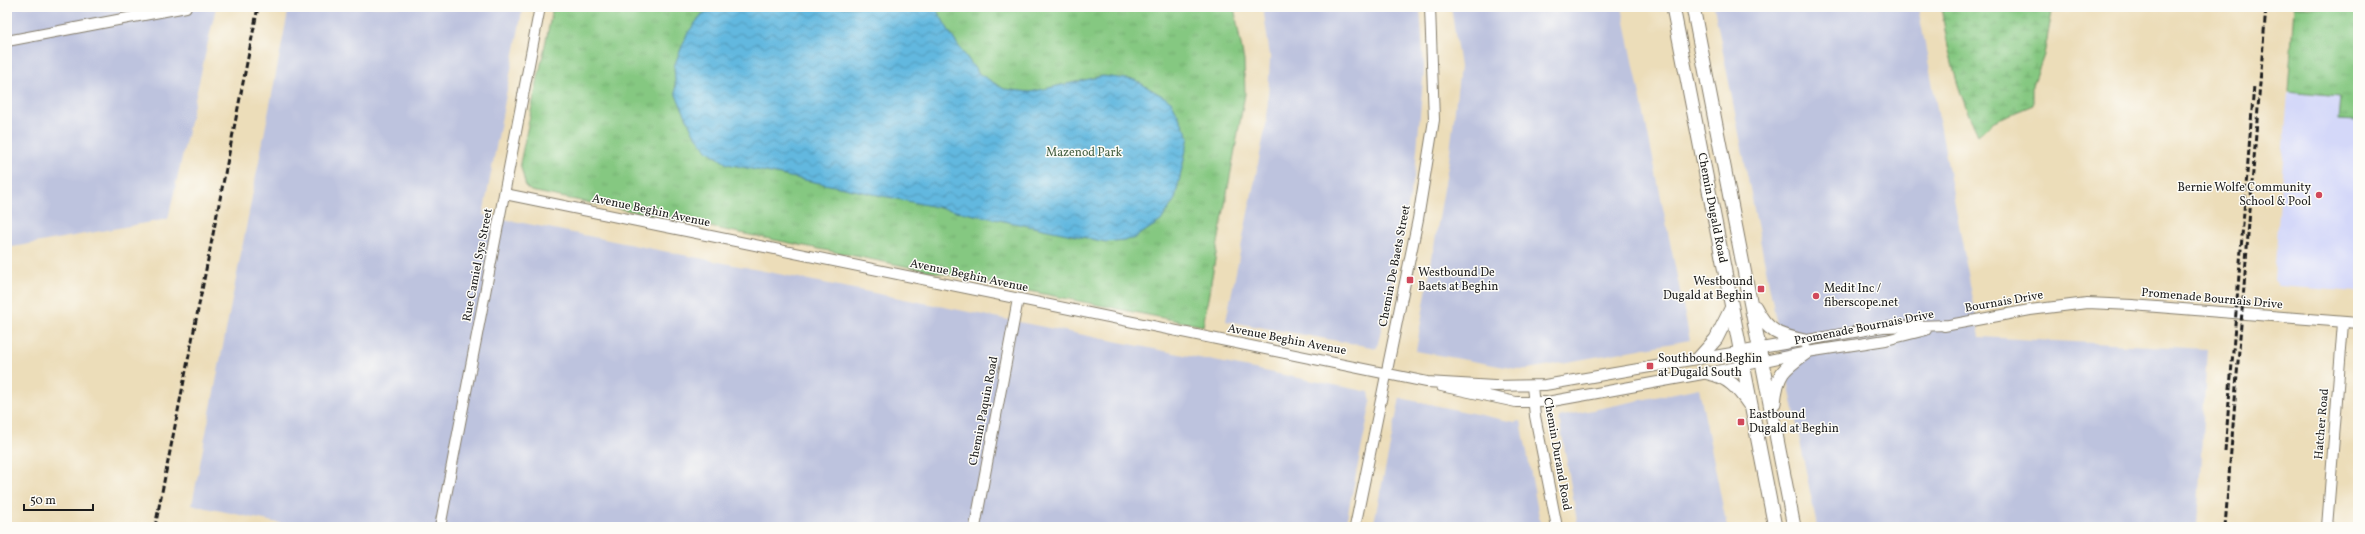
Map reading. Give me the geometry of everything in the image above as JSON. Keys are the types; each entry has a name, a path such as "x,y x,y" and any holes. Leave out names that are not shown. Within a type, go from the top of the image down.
{"main road":[{"name":"Chemin Dugald Road","path":"1673,7 1775,527"},
{"name":"Chemin Dugald Road","path":"1693,7 1751,299 1759,349 1794,527"},
{"path":"1751,299 1761,319 1771,330 1806,346 1780,375 1775,386 1772,415"},
{"path":"1699,358 1716,339 1732,308"},
{"path":"1708,373 1718,375 1735,385 1752,408"}],"street":[{"path":"7,41 186,7"},
{"name":"Rue Camiel Sys Street","path":"440,527 540,7"},
{"name":"Chemin De Baets Street","path":"1355,527 1418,219 1434,120 1430,7"},
{"name":"Avenue Beghin Avenue","path":"505,194 1018,299 1386,372 1459,391 1516,402 1562,400 1762,362"},
{"name":"Chemin Paquin Road","path":"975,527 1018,299"},
{"name":"Promenade Bournais Drive","path":"2063,306 2087,304 2132,305 2358,324"},
{"name":"Bournais Drive","path":"1949,325 2063,306"},
{"name":"Hatcher Road","path":"2327,527 2343,322"},
{"name":"Promenade Bournais Drive","path":"1759,349 1886,340 1949,325"},
{"name":"Promenade Bournais Drive","path":"1762,362 1806,346"},
{"name":"Avenue Beghin Avenue","path":"1427,382 1494,386 1532,386 1585,379 1699,358 1759,349"},
{"name":"Chemin Durand Road","path":"1532,386 1557,527"}],"shaded area":[{"path":"7,7 216,7 168,219 7,248"},
{"path":"289,7 523,7 483,215 1369,392 1371,402 1345,527 298,527 192,505"},
{"path":"1263,7 1420,7 1424,68 1415,173 1377,348 1226,321 1267,120 1270,56"},
{"path":"1451,7 1622,7 1690,340 1522,370 1416,351 1449,160 1460,67"},
{"path":"1714,7 1918,7 1980,337 2207,349 2197,527 1817,527"},
{"name":"Bernie Wolfe Community School & Pool","path":"2288,92 2340,97 2338,119 2358,121 2358,292 2279,286 2274,280"},
{"path":"1699,388 1727,527 1578,527 1559,417"},
{"path":"1400,398 1514,422 1521,421 1541,527 1373,527"}],"green space":[{"name":"Mazenod Park","path":"553,7 1234,7 1244,61 1245,94 1203,326 531,191 526,187 520,163"},
{"path":"1941,7 2053,7 2044,55 2033,85 2033,105 1994,121 1978,135 1970,118 1954,72"},
{"path":"2294,7 2358,7 2358,121 2338,120 2340,97 2288,92"}],"water":[{"path":"716,7 935,7 955,41 978,73 1004,89 1030,92 1103,76 1135,80 1171,101 1189,137 1175,199 1161,221 1133,239 1106,242 727,164 708,151 694,134 676,95 674,66 687,34 702,14"}],"railway":[{"path":"155,527 258,7"},
{"path":"2225,527 2266,7"},
{"path":"2225,452 2254,85"}],"place":[{"name":"Bernie Wolfe Community School & Pool","path":"2319,195"},
{"name":"Westbound De Baets at Beghin","path":"1410,280"},
{"name":"Westbound Dugald at Beghin","path":"1761,289"},
{"name":"Medit Inc / fiberscope.net","path":"1816,296"},
{"name":"Southbound Beghin at Dugald South","path":"1650,366"},
{"name":"Eastbound Dugald at Beghin","path":"1741,422"}]}
